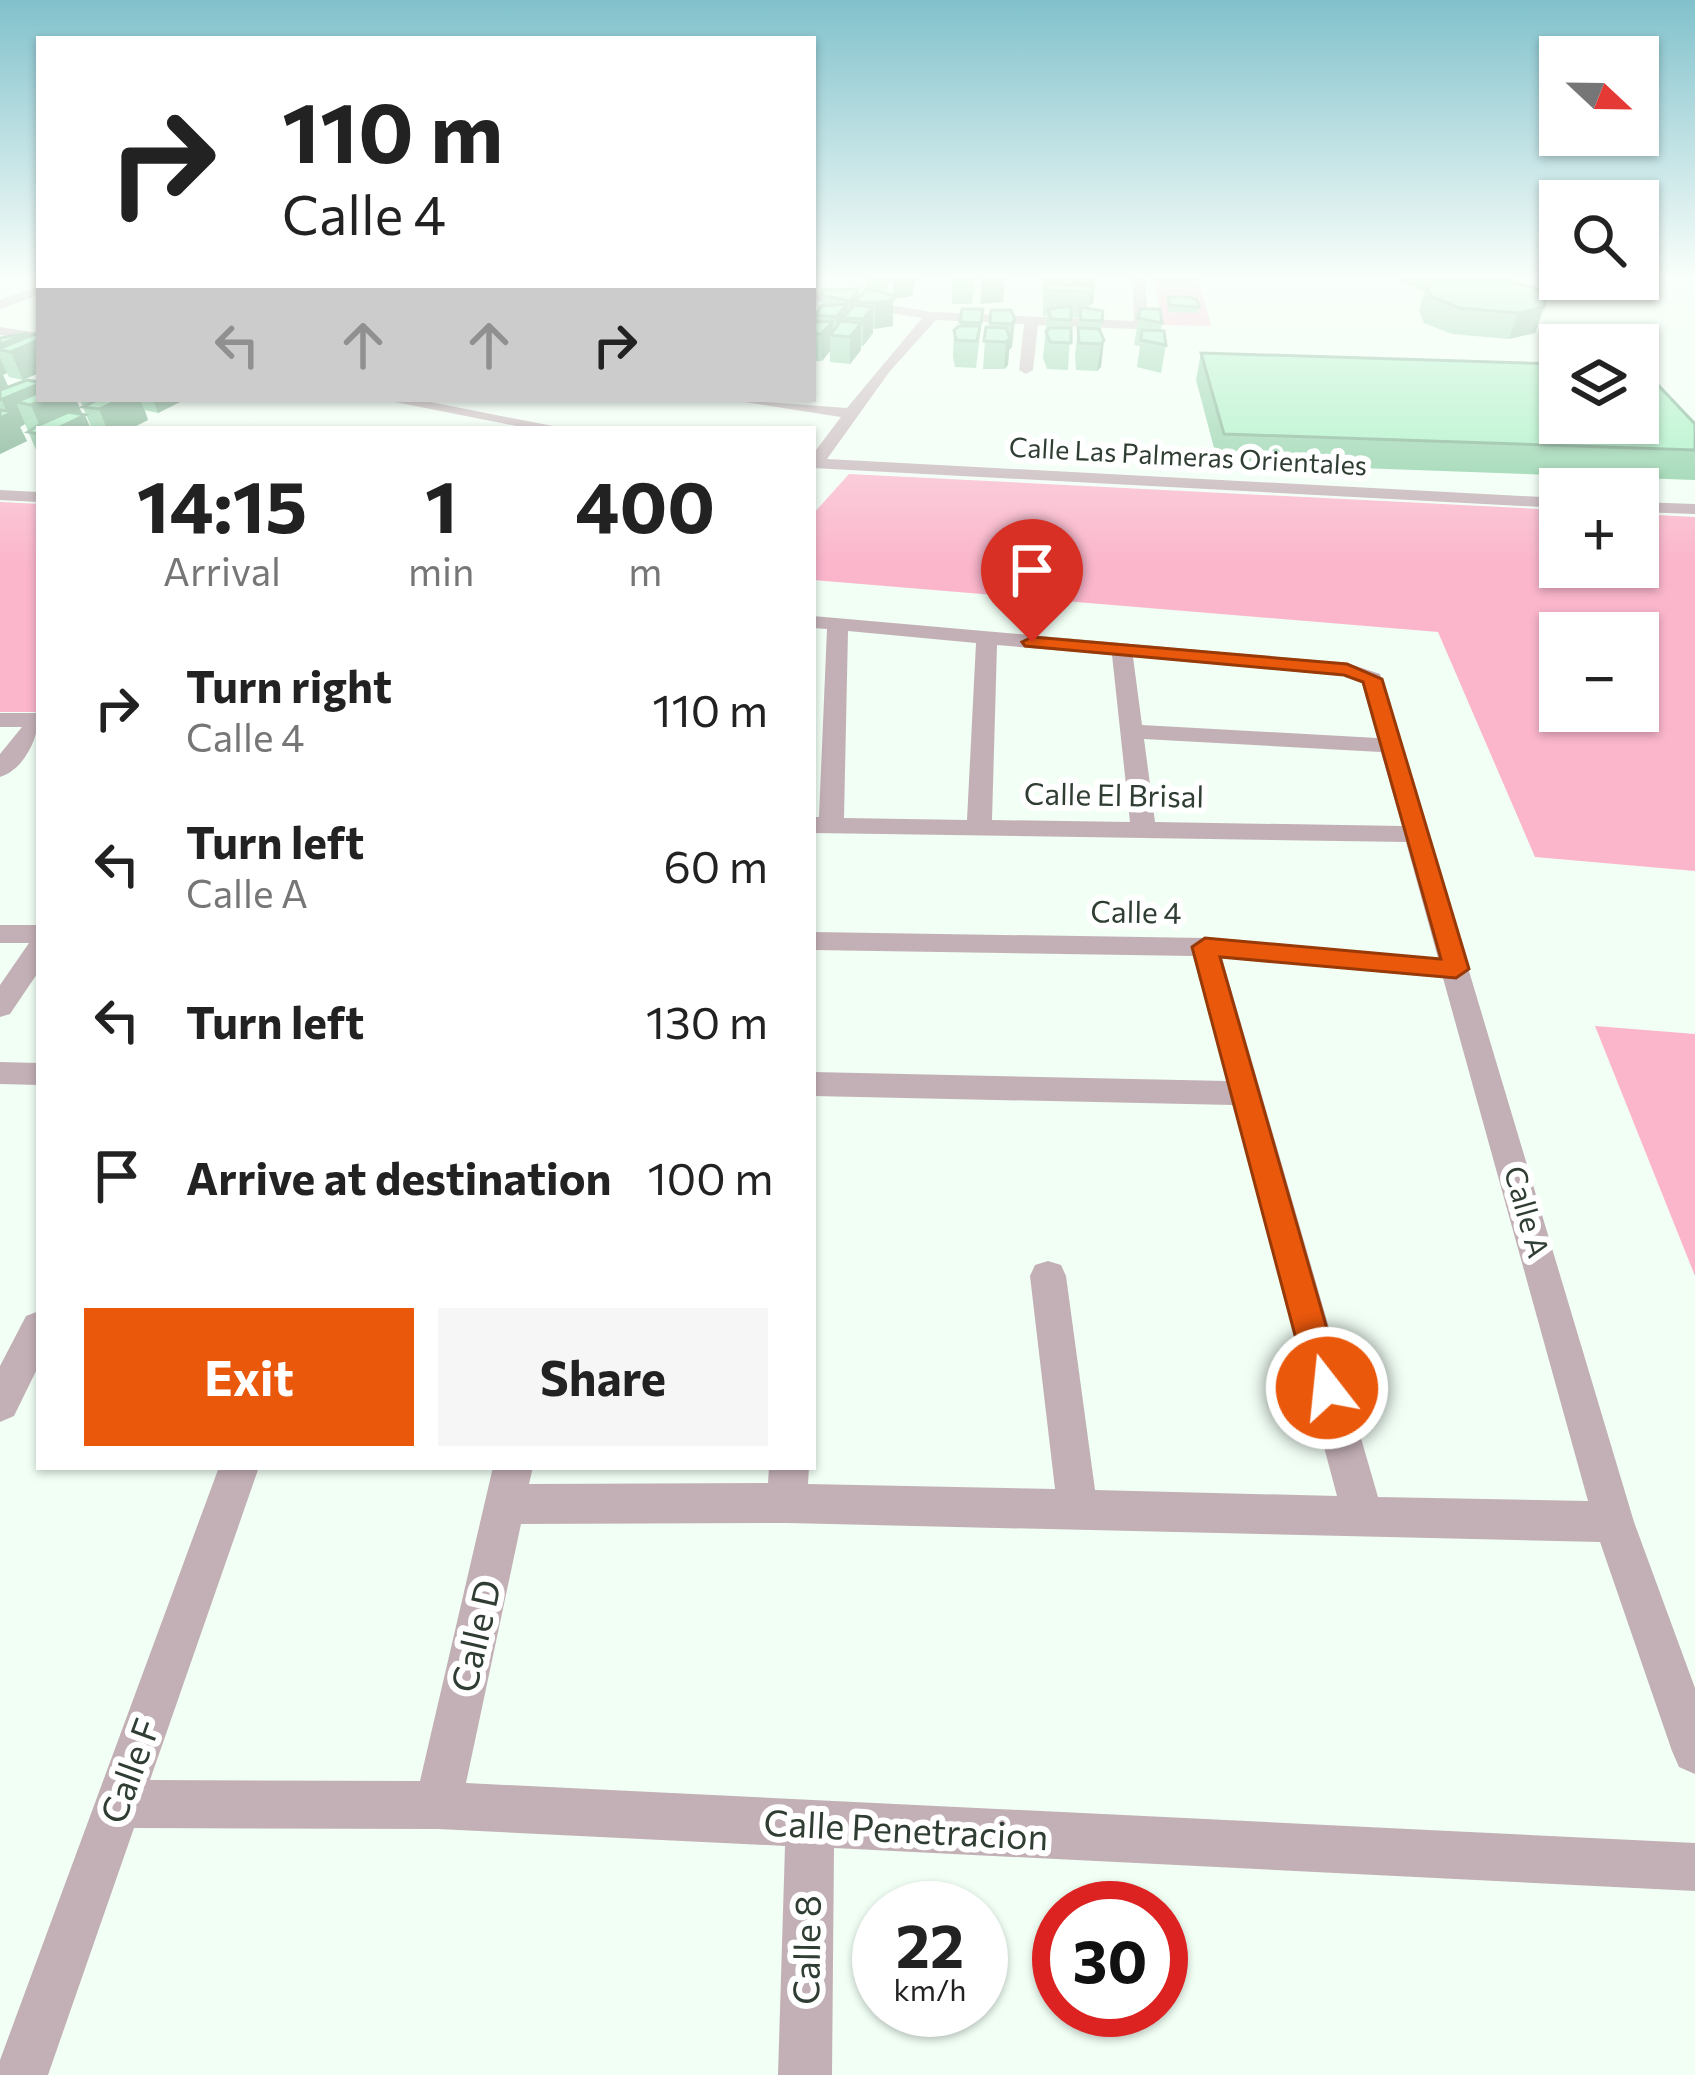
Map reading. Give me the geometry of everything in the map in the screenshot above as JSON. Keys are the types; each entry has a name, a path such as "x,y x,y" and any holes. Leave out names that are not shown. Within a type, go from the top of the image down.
{"street":[{"path":"816,461 883,371"},
{"path":"756,402 854,415"},
{"path":"415,405 542,426"},
{"name":"Calle Las Palmeras Orientales","path":"816,463 1539,502"},
{"path":"0,495 36,497"},
{"path":"1659,507 1695,509"},
{"path":"822,825 825,623 1122,651 1143,828"},
{"path":"979,827 987,638"},
{"name":"Calle A","path":"1122,651 1363,674 1372,679 1614,1522 1695,1751"},
{"path":"0,720 36,720"},
{"path":"0,770 36,724"},
{"path":"1129,731 1393,746"},
{"name":"Calle El Brisal","path":"822,825 1414,834"},
{"path":"0,934 36,934"},
{"name":"Calle 4","path":"816,941 1205,947 1456,969"},
{"path":"1205,947 1363,1515"},
{"path":"0,1007 36,953"},
{"path":"0,1073 36,1074"},
{"path":"816,1084 1242,1093"},
{"path":"1048,1276 1078,1512"},
{"path":"0,1404 36,1333"},
{"name":"Calle F","path":"21,2075 238,1470"},
{"path":"509,1485 788,1485 1078,1512 1614,1522"},
{"name":"Calle D","path":"438,1804 509,1485"},
{"name":"Calle Penetracion","path":"118,1804 438,1804 1695,1867"},
{"name":"Calle 8","path":"805,2075 810,1826"}],"shaded area":[{"path":"849,474 1539,509 1539,588 1659,588 1659,515 1695,517 1695,871 1535,857 1438,632 816,580 816,511"},
{"path":"0,502 36,504 36,712 0,712"},
{"path":"1595,1026 1695,1034 1695,1276"}],"building":[{"path":"1206,371 1539,371 1539,444 1659,444 1659,386 1695,424 1695,450 1224,434"},
{"path":"27,380 36,382 0,400 0,390"},
{"path":"36,393 38,402 31,405 16,402"},
{"path":"93,402 114,402 99,409 83,407"},
{"path":"69,412 85,415 62,426 37,426"}],"route":[{"path":"1032,642 1347,670 1372,679 1456,969 1205,947 1327,1388"}]}
